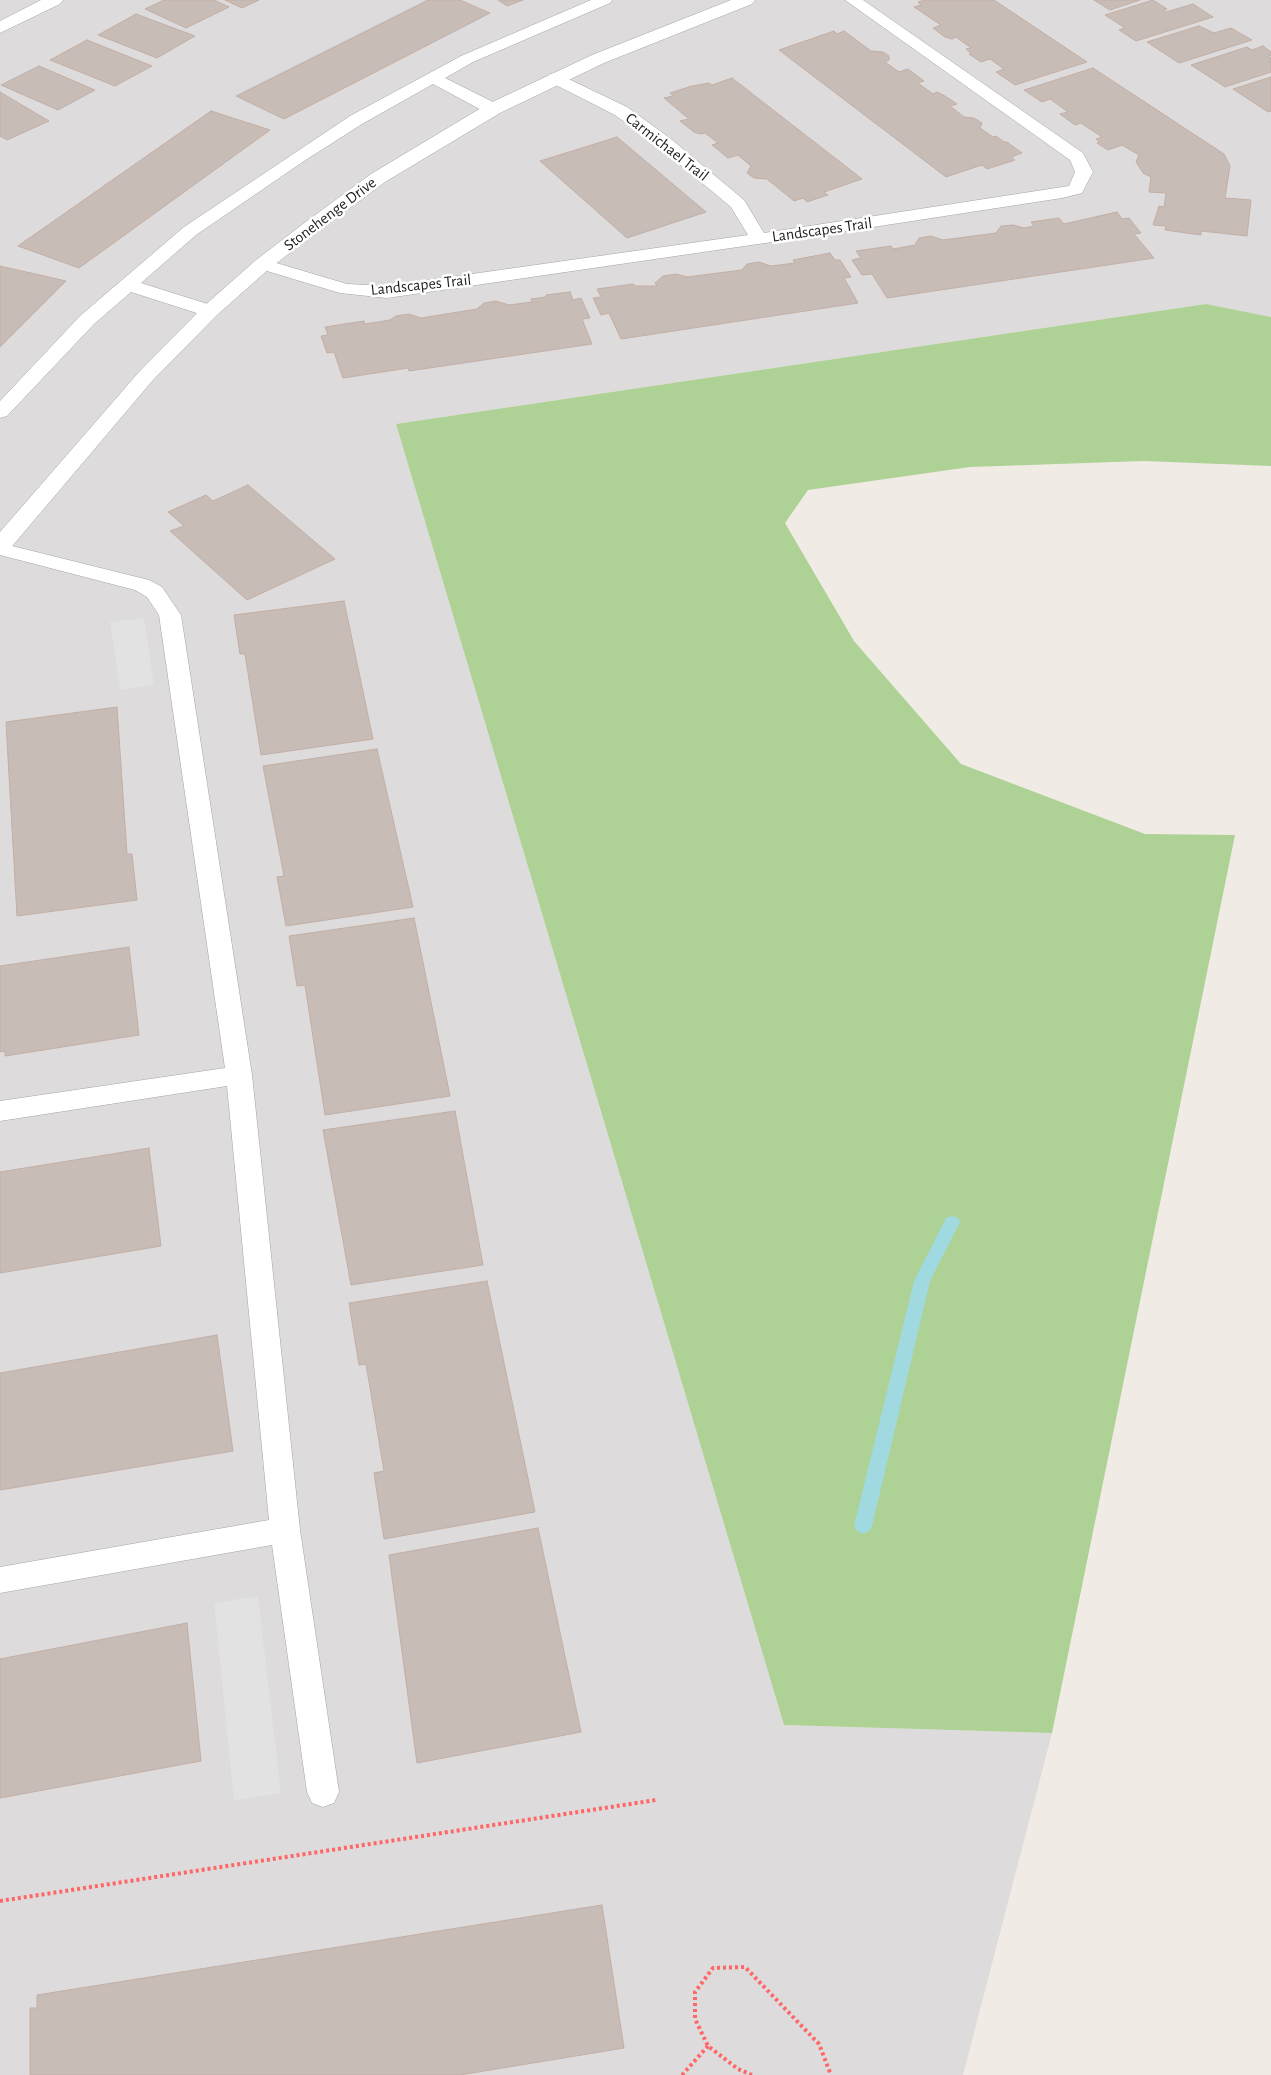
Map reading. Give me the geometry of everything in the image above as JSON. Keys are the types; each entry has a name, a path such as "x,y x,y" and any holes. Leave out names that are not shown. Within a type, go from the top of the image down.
{"street":[{"path":"0,28 54,0"},
{"name":"Stonehenge Drive","path":"0,547 146,376 210,311 263,264 378,178 493,109 556,78 649,37 746,0"}],"lane":[{"path":"0,412 87,320 190,231 290,162 356,120 468,59 604,0"},
{"name":"Landscapes Trail","path":"263,264 346,289 387,292 760,239 1062,193 1076,189 1081,182 1084,172 1077,157 853,0"},
{"path":"433,78 493,109"},
{"name":"Carmichael Trail","path":"556,78 621,110 665,143 738,204 760,239"},
{"path":"128,285 210,311"},
{"path":"0,547 142,585 155,592 167,609 239,1075 285,1530 323,1792"},
{"path":"0,1111 239,1075"},
{"path":"0,1580 285,1530"}],"path":[{"path":"0,1901 656,1800"},
{"path":"752,2075 738,2068 708,2046 695,2019 695,1992 713,1968 745,1967 819,2044 831,2075"},
{"path":"682,2075 708,2046"}],"shaded area":[{"path":"0,0 1271,0 1271,317 1206,304 396,424 784,1725 1052,1733 963,2075 0,2075"},
{"path":"144,618 154,685 120,690 110,622"},
{"path":"258,1596 281,1793 234,1801 214,1603"}],"green space":[{"path":"1206,304 1271,317 1271,466 1144,461 970,467 808,490 785,523 854,641 961,764 1145,834 1235,835 1052,1733 784,1725 396,424"}],"building":[{"path":"164,0 214,0 229,7 186,28 145,9"},
{"path":"225,0 259,0 242,8"},
{"path":"428,0 460,0 490,13 284,119 236,96"},
{"path":"498,0 523,0 507,6"},
{"path":"925,0 994,0 1087,62 1015,85 996,72 1004,69 990,59 981,62 969,54 971,53 966,49 971,48 956,37 952,39 945,37 933,28 941,25 914,7 921,5 918,2"},
{"path":"1094,0 1140,0 1110,10"},
{"path":"1153,0 1167,9 1163,10 1166,12 1193,4 1213,17 1136,41 1119,30 1125,28 1105,15"},
{"path":"136,14 195,36 157,58 98,35"},
{"path":"1199,26 1214,33 1231,28 1252,40 1179,63 1147,42"},
{"path":"834,31 837,34 844,31 871,51 883,52 889,56 889,60 885,62 899,72 908,69 924,81 918,83 933,94 937,92 957,104 950,106 964,117 974,118 982,123 980,128 993,137 996,136 1007,142 1022,153 1011,157 1015,160 987,169 982,165 946,177 779,50"},
{"path":"87,40 152,66 115,86 50,60"},
{"path":"1263,46 1271,52 1271,55 1268,56 1271,58 1271,72 1225,87 1191,65 1247,47 1252,50"},
{"path":"39,66 95,90 58,110 1,85"},
{"path":"1093,68 1224,154 1230,166 1225,198 1251,200 1247,236 1201,231 1201,235 1165,230 1166,226 1153,225 1159,206 1164,207 1166,193 1149,192 1151,177 1143,173 1136,162 1139,155 1122,145 1108,150 1097,143 1100,142 1096,139 1102,137 1081,123 1075,125 1060,114 1068,112 1050,99 1042,102 1024,90"},
{"path":"1271,77 1271,111 1268,112 1233,89"},
{"path":"732,78 862,179 824,192 828,195 807,202 803,198 794,201 767,179 754,178 747,173 751,166 738,155 728,158 712,145 718,143 705,133 694,132 680,121 689,119 664,98 673,96 670,93 692,86 709,83 712,85"},
{"path":"0,92 49,121 7,140 0,136"},
{"path":"211,111 270,130 79,268 18,246"},
{"path":"617,137 706,212 627,238 540,161"},
{"path":"1117,212 1122,219 1129,218 1141,233 1134,234 1154,258 887,298 872,274 862,275 852,260 861,258 856,251 891,246 893,249 915,245 919,238 931,236 943,240 996,233 1001,226 1013,225 1024,228 1034,226 1031,222 1059,218 1064,224"},
{"path":"830,253 835,260 840,260 851,277 844,278 858,303 621,339 609,313 601,315 593,298 601,297 597,289 633,284 635,286 657,286 655,283 663,276 676,274 687,277 742,270 747,264 759,262 771,266 795,263 793,260"},
{"path":"0,266 66,281 0,347"},
{"path":"570,292 573,300 581,298 590,318 582,319 592,344 409,371 408,368 343,378 334,352 327,353 321,336 328,335 325,327 364,321 365,324 390,320 396,316 409,314 421,318 477,309 484,303 496,301 509,305 532,302 531,299 546,297 546,295"},
{"path":"248,485 335,559 247,600 170,531 184,526 168,512 206,495 213,501"},
{"path":"344,601 373,739 261,755 245,654 240,654 234,615"},
{"path":"117,707 127,854 132,854 137,900 17,916 6,722"},
{"path":"377,749 413,907 286,926 277,877 284,876 263,766"},
{"path":"414,918 450,1096 325,1115 305,985 297,986 289,936"},
{"path":"129,947 139,1035 5,1056 5,1051 0,1052 0,966"},
{"path":"455,1111 483,1265 351,1285 323,1130"},
{"path":"149,1148 161,1246 0,1273 0,1172"},
{"path":"487,1281 535,1512 384,1539 374,1473 384,1471 366,1364 359,1365 349,1303"},
{"path":"217,1335 233,1451 0,1490 0,1373"},
{"path":"538,1528 581,1732 417,1763 389,1555"},
{"path":"187,1623 201,1761 0,1798 0,1659"},
{"path":"602,1905 624,2048 460,2075 30,2075 30,2008 37,2008 37,1995"}],"waterway":[{"path":"863,1526 922,1281 952,1222"}]}
